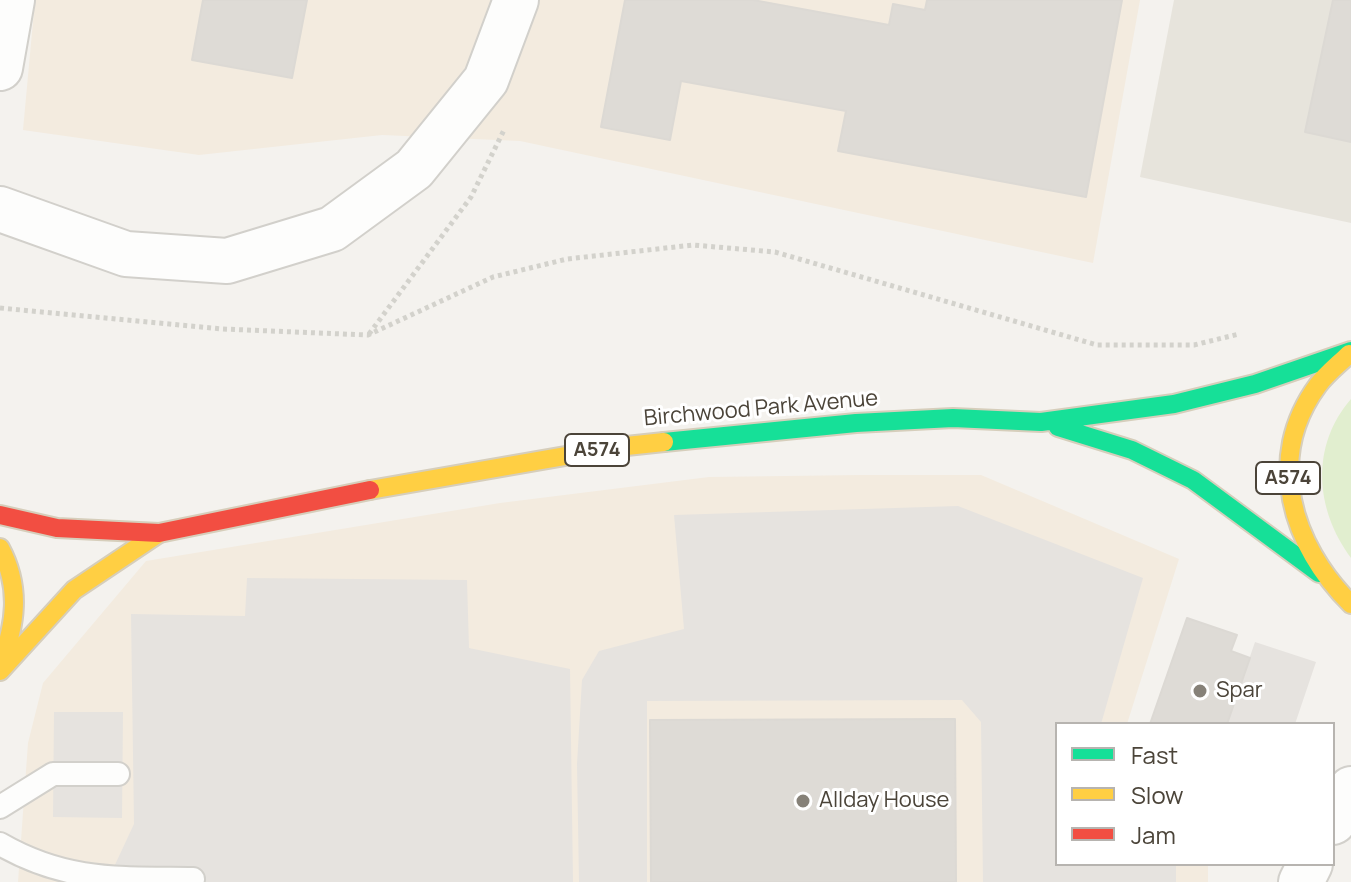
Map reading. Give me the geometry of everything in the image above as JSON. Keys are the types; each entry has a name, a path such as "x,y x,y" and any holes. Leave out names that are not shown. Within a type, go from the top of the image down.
{"main road":[{"name":"Birchwood Park Avenue","path":"0,515 57,528 159,533 316,499 617,447 856,423 953,418 1041,422 1174,404 1255,384 1351,352"},
{"name":"A574","path":"1337,595 1300,540 1287,488 1293,435 1316,387 1351,352"},
{"name":"Birchwood Park Avenue","path":"1041,422 1124,446 1175,469 1223,500 1337,595"},
{"name":"Birchwood Park Avenue","path":"0,668 74,590 159,533"},
{"name":"A574","path":"0,548 16,594 13,636 0,668"}],"street":[{"path":"0,68 12,0"},
{"path":"0,209 126,254 227,261 332,229 414,169 477,92 486,80 516,0"},
{"path":"1335,818 1351,789"}],"lane":[{"path":"0,807 53,774 118,774"},
{"path":"0,844 24,859 73,877 193,879"}],"path":[{"path":"368,335 471,197 511,116"},
{"path":"0,308 222,329 368,335 493,277 567,259 693,245 775,252 1097,345 1158,348 1194,345 1239,334"}],"shaded area":[{"path":"35,0 1140,0 1093,263 520,141 382,135 199,155 23,130"},
{"path":"1174,0 1351,0 1351,223 1140,177"},
{"path":"981,475 1179,559 1128,722 1055,722 1055,866 1208,866 1208,882 18,882 28,743 43,683 146,561 500,503 709,477"},
{"path":"958,506 1143,578 1102,722 1055,722 1055,866 1176,866 1176,882 983,882 981,722 962,700 647,701 647,882 579,882 577,764 582,680 599,651 684,629 674,515"},
{"path":"247,578 467,580 469,648 570,669 573,882 107,882 134,824 131,614 245,616"},
{"path":"1255,642 1316,662 1296,722 1228,722"},
{"path":"54,712 123,712 122,818 53,817"}],"green space":[{"path":"1351,399 1351,558 1330,520 1322,478 1323,457 1329,437"}],"building":[{"path":"203,0 307,0 292,78 192,60"},
{"path":"625,0 753,0 889,25 893,4 925,10 927,0 1122,0 1086,197 838,151 846,111 681,81 670,140 601,127"},
{"path":"1333,0 1351,0 1351,142 1305,132"},
{"name":"Spar","path":"1187,618 1237,635 1231,651 1250,658 1228,722 1151,722"},
{"name":"Allday House","path":"955,719 956,882 651,882 650,720"}],"traffic: fast":[{"path":"664,442 856,423 953,418 1041,422 1174,404 1255,384 1351,351"},
{"path":"1058,427 1132,450 1193,480 1319,573"}],"traffic: slow":[{"path":"1349,354 1318,385 1301,413 1292,442 1289,471 1292,500 1313,556 1351,604"},
{"path":"370,490 617,447 664,442"},
{"path":"0,671 74,590 159,533"},
{"path":"0,548 11,577 14,606 10,635 0,665"}],"traffic: jam":[{"path":"0,515 57,528 159,533 370,490"}],"place":[{"name":"Spar","path":"1200,691"},
{"name":"Allday House","path":"803,801"}]}
